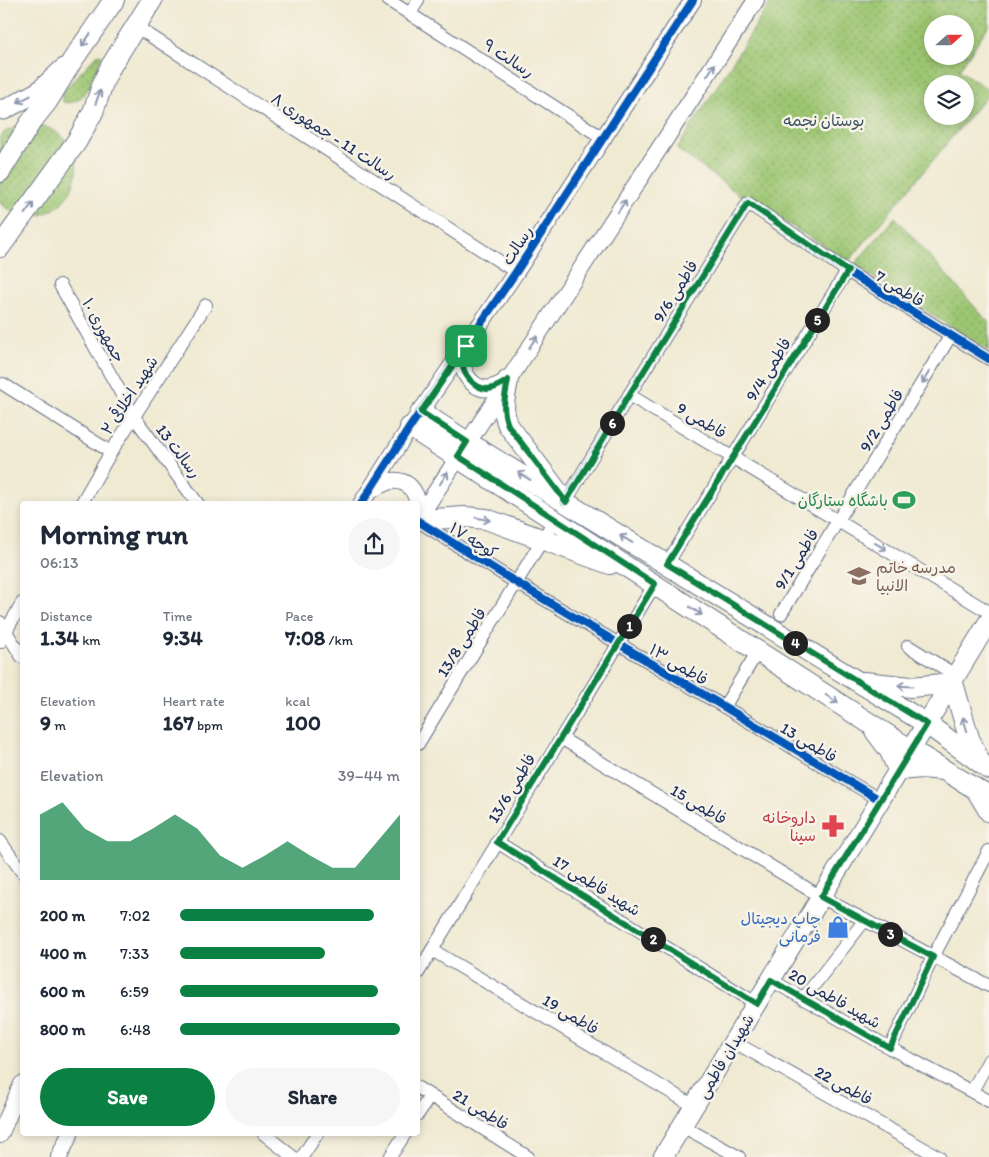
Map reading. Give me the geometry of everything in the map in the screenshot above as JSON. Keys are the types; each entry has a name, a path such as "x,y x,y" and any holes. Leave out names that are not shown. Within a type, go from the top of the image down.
{"main road":[{"path":"0,247 77,141 93,112 104,80 152,0"},
{"path":"0,172 72,61 107,2"},
{"path":"0,109 4,110 39,91 72,61"},
{"path":"508,380 503,405 508,425 566,502"},
{"path":"416,419 462,449 555,520 911,750 982,792 989,812"},
{"path":"462,449 566,502 927,724 987,767"},
{"path":"420,520 465,516 486,518 650,581"},
{"name":"شهیدان فاطمی","path":"663,1157 989,622"},
{"path":"857,681 911,687 955,679 969,738 987,767"},
{"path":"864,719 879,735 890,751 898,770 922,768 946,770"}],"street":[{"name":"رسالت ۹","path":"388,0 603,138"},
{"path":"410,14 418,0"},
{"name":"رسالت","path":"365,498 516,272 692,0"},
{"path":"420,517 462,449 756,0"},
{"name":"رسالت 11 - جمهوری ۸","path":"135,26 516,272"},
{"name":"فاطمی 7","path":"748,203 848,271 989,359"},
{"name":"فاطمی 9/6","path":"566,502 629,395 748,203"},
{"name":"فاطمی 9/4","path":"667,564 848,271"},
{"name":"جمهوری ۱۰","path":"60,285 134,418"},
{"name":"شهید اخلاقی ۲","path":"83,501 111,452 206,305"},
{"name":"فاطمی 9/2","path":"838,521 951,336"},
{"path":"466,346 463,363 466,374 471,381 479,387 487,389 497,387 508,380"},
{"path":"3,384 111,452"},
{"name":"فاطمی 9","path":"629,395 989,612"},
{"name":"رسالت 13","path":"134,418 196,501"},
{"path":"365,498 390,481 401,482 411,486 418,501"},
{"name":"فاطمی 13/8","path":"420,741 555,520"},
{"name":"کوچه ۱۷","path":"420,521 517,583"},
{"name":"فاطمی 9/1","path":"781,614 838,521"},
{"name":"فاطمی 13/6","path":"420,970 619,644 650,581"},
{"name":"فاطمی ۱۳","path":"517,583 724,707"},
{"path":"0,642 3,626 20,605"},
{"path":"3,626 20,654"},
{"path":"908,646 955,679"},
{"path":"724,707 755,656"},
{"name":"فاطمی 13","path":"724,707 880,800"},
{"name":"فاطمی 15","path":"561,738 821,897 989,986"},
{"path":"0,841 20,869"},
{"name":"شهید فاطمی 17","path":"497,842 757,1004"},
{"path":"890,1048 933,957 989,851"},
{"path":"803,999 865,920"},
{"name":"فاطمی 19","path":"432,950 694,1106"},
{"name":"شهید فاطمی 20","path":"771,980 890,1048 989,1101"},
{"name":"فاطمی 22","path":"734,1042 939,1157"},
{"path":"972,1091 989,1060"},
{"path":"0,1135 20,1089"},
{"name":"فاطمی 21","path":"420,1089 522,1156"},
{"path":"420,1111 430,1096"},
{"path":"682,1126 739,1157"},
{"path":"59,1157 69,1136"},
{"path":"267,1136 293,1157"},
{"path":"302,1157 316,1136"},
{"path":"390,1157 404,1136"}],"green space":[{"name":"بوستان نجمه","path":"772,0 989,0 989,25 974,48 974,15 924,15 924,65 962,65 959,70 966,75 924,75 924,125 962,125 849,261 743,197 677,149"},
{"path":"98,54 102,55 93,79 84,94 78,100 63,102 62,95 65,89"},
{"name":"بوستان نجمه","path":"974,80 989,90 989,93 974,111"},
{"path":"34,123 60,135 73,152 77,171 71,190 59,205 42,215 21,215 0,203 0,136 12,128"},
{"path":"895,217 989,323 989,351 854,265"}],"cycle path":[{"path":"363,501 410,427 516,272 693,0"},
{"path":"565,502 748,203 847,271 989,359"},
{"path":"420,522 517,583 880,800"}],"place":[{"name":"باشگاه ستارگان","path":"904,500"},
{"name":"مدرسه خاتم الانبیا","path":"859,576"},
{"name":"داروخانه سینا","path":"833,826"},
{"name":"چاپ دیجیتال فرمانی","path":"838,927"}],"route":[{"path":"748,203 848,271 667,564 927,724 821,897 933,957 890,1048 771,980 757,1004 497,842 655,584 458,456 467,442 421,412 466,346 463,363 466,374 471,381 479,387 487,389 497,387 508,380 503,405 508,425 536,465 566,502 629,395 748,203"}]}
